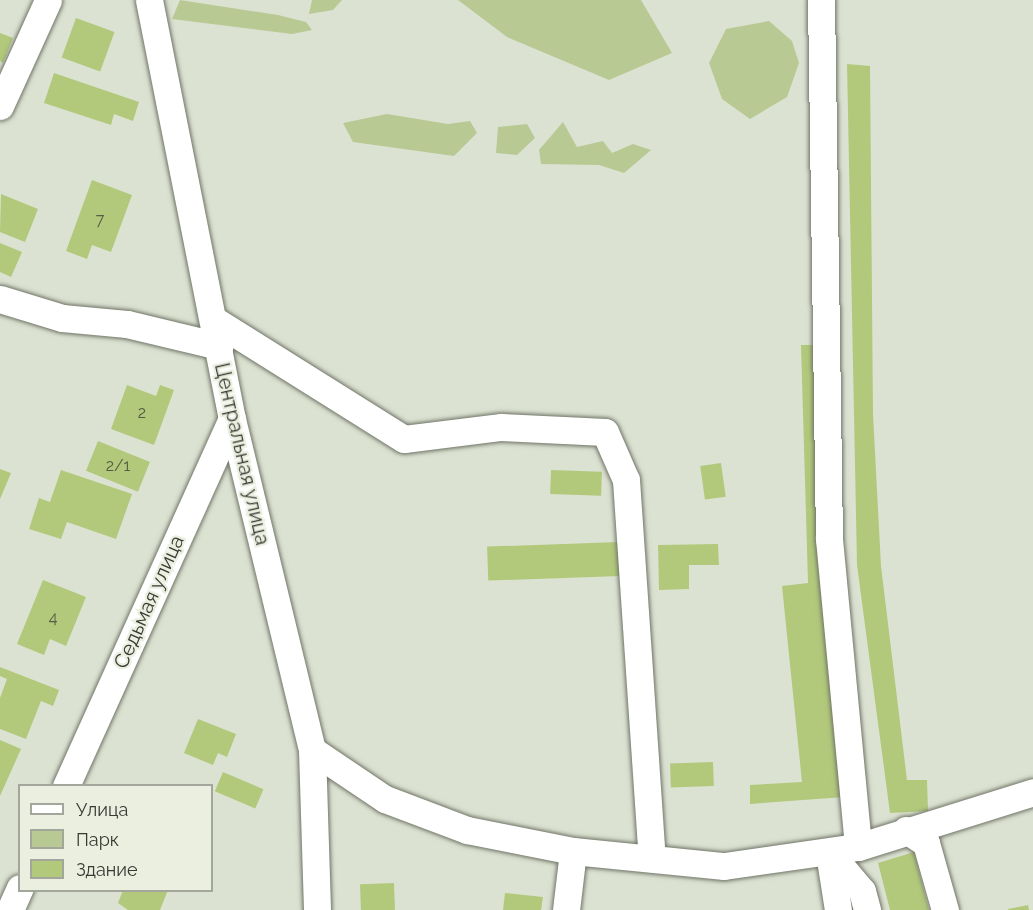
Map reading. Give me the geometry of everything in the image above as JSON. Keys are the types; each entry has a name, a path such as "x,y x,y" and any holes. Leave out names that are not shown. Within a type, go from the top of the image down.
{"street":[{"path":"0,106 48,0"},
{"name":"Центральная улица","path":"149,0 232,419 312,750 317,910"},
{"path":"821,0 829,539 858,847"},
{"path":"0,299 62,318 127,324 219,346"},
{"path":"214,320 404,439 501,427 605,432 626,480 652,858"},
{"name":"Седьмая улица","path":"67,784 232,419"},
{"path":"312,750 395,803 466,830 573,851 724,866 858,847 906,830 1033,792"},
{"path":"906,830 926,843 945,910"},
{"path":"566,910 573,851"},
{"path":"829,852 838,910"},
{"path":"829,852 862,891 867,910"},
{"path":"10,910 18,892"}],"green space":[{"path":"180,0 278,15 306,22 312,30 292,34 172,19"},
{"path":"312,0 342,0 333,10 309,14"},
{"path":"458,0 641,0 672,53 609,80 507,37"},
{"path":"769,21 792,41 799,63 787,97 750,119 722,99 709,63 726,29"},
{"path":"387,114 448,124 470,121 477,133 454,156 353,142 343,123"},
{"path":"563,122 577,147 603,141 612,153 633,144 651,150 624,173 599,165 541,164 539,150"},
{"path":"527,124 535,138 517,155 496,153 498,127"}],"building":[{"path":"76,18 115,32 100,71 62,57"},
{"path":"0,33 13,38 3,63 0,61"},
{"path":"847,64 870,66 873,414 881,566 907,780 927,780 928,811 890,813 857,565"},
{"path":"54,73 139,102 133,121 114,114 111,125 44,103"},
{"path":"92,180 132,195 111,252 92,245 87,259 66,251"},
{"path":"1,194 38,209 25,242 0,232"},
{"path":"0,243 22,252 11,277 0,272"},
{"path":"801,345 822,345 844,797 750,804 750,785 802,782 782,586 808,583"},
{"path":"127,385 156,396 160,385 174,390 154,445 111,429"},
{"path":"98,441 150,462 138,492 86,471"},
{"path":"721,463 726,497 705,500 700,466"},
{"path":"0,469 11,473 0,499"},
{"path":"61,470 132,494 116,539 67,522 61,539 29,529 39,498 50,502"},
{"path":"551,470 602,472 601,496 550,494"},
{"path":"619,542 620,576 488,581 487,547"},
{"path":"718,544 719,565 689,565 689,589 659,590 658,545"},
{"path":"43,580 86,597 66,646 50,639 44,655 17,644"},
{"path":"0,667 59,690 53,706 41,701 26,739 0,729 0,698 7,679 0,676"},
{"path":"198,719 236,734 227,757 218,753 213,765 184,753"},
{"path":"0,740 21,749 0,796"},
{"path":"713,762 714,786 671,787 670,764"},
{"path":"223,772 264,789 255,809 215,791"},
{"path":"914,852 929,910 890,910 878,863"},
{"path":"394,883 395,910 361,910 360,884"},
{"path":"122,892 167,892 160,910 128,910 118,903"},
{"path":"505,893 543,897 541,910 503,910"},
{"path":"1028,905 1029,910 1008,910 1008,909"}]}
